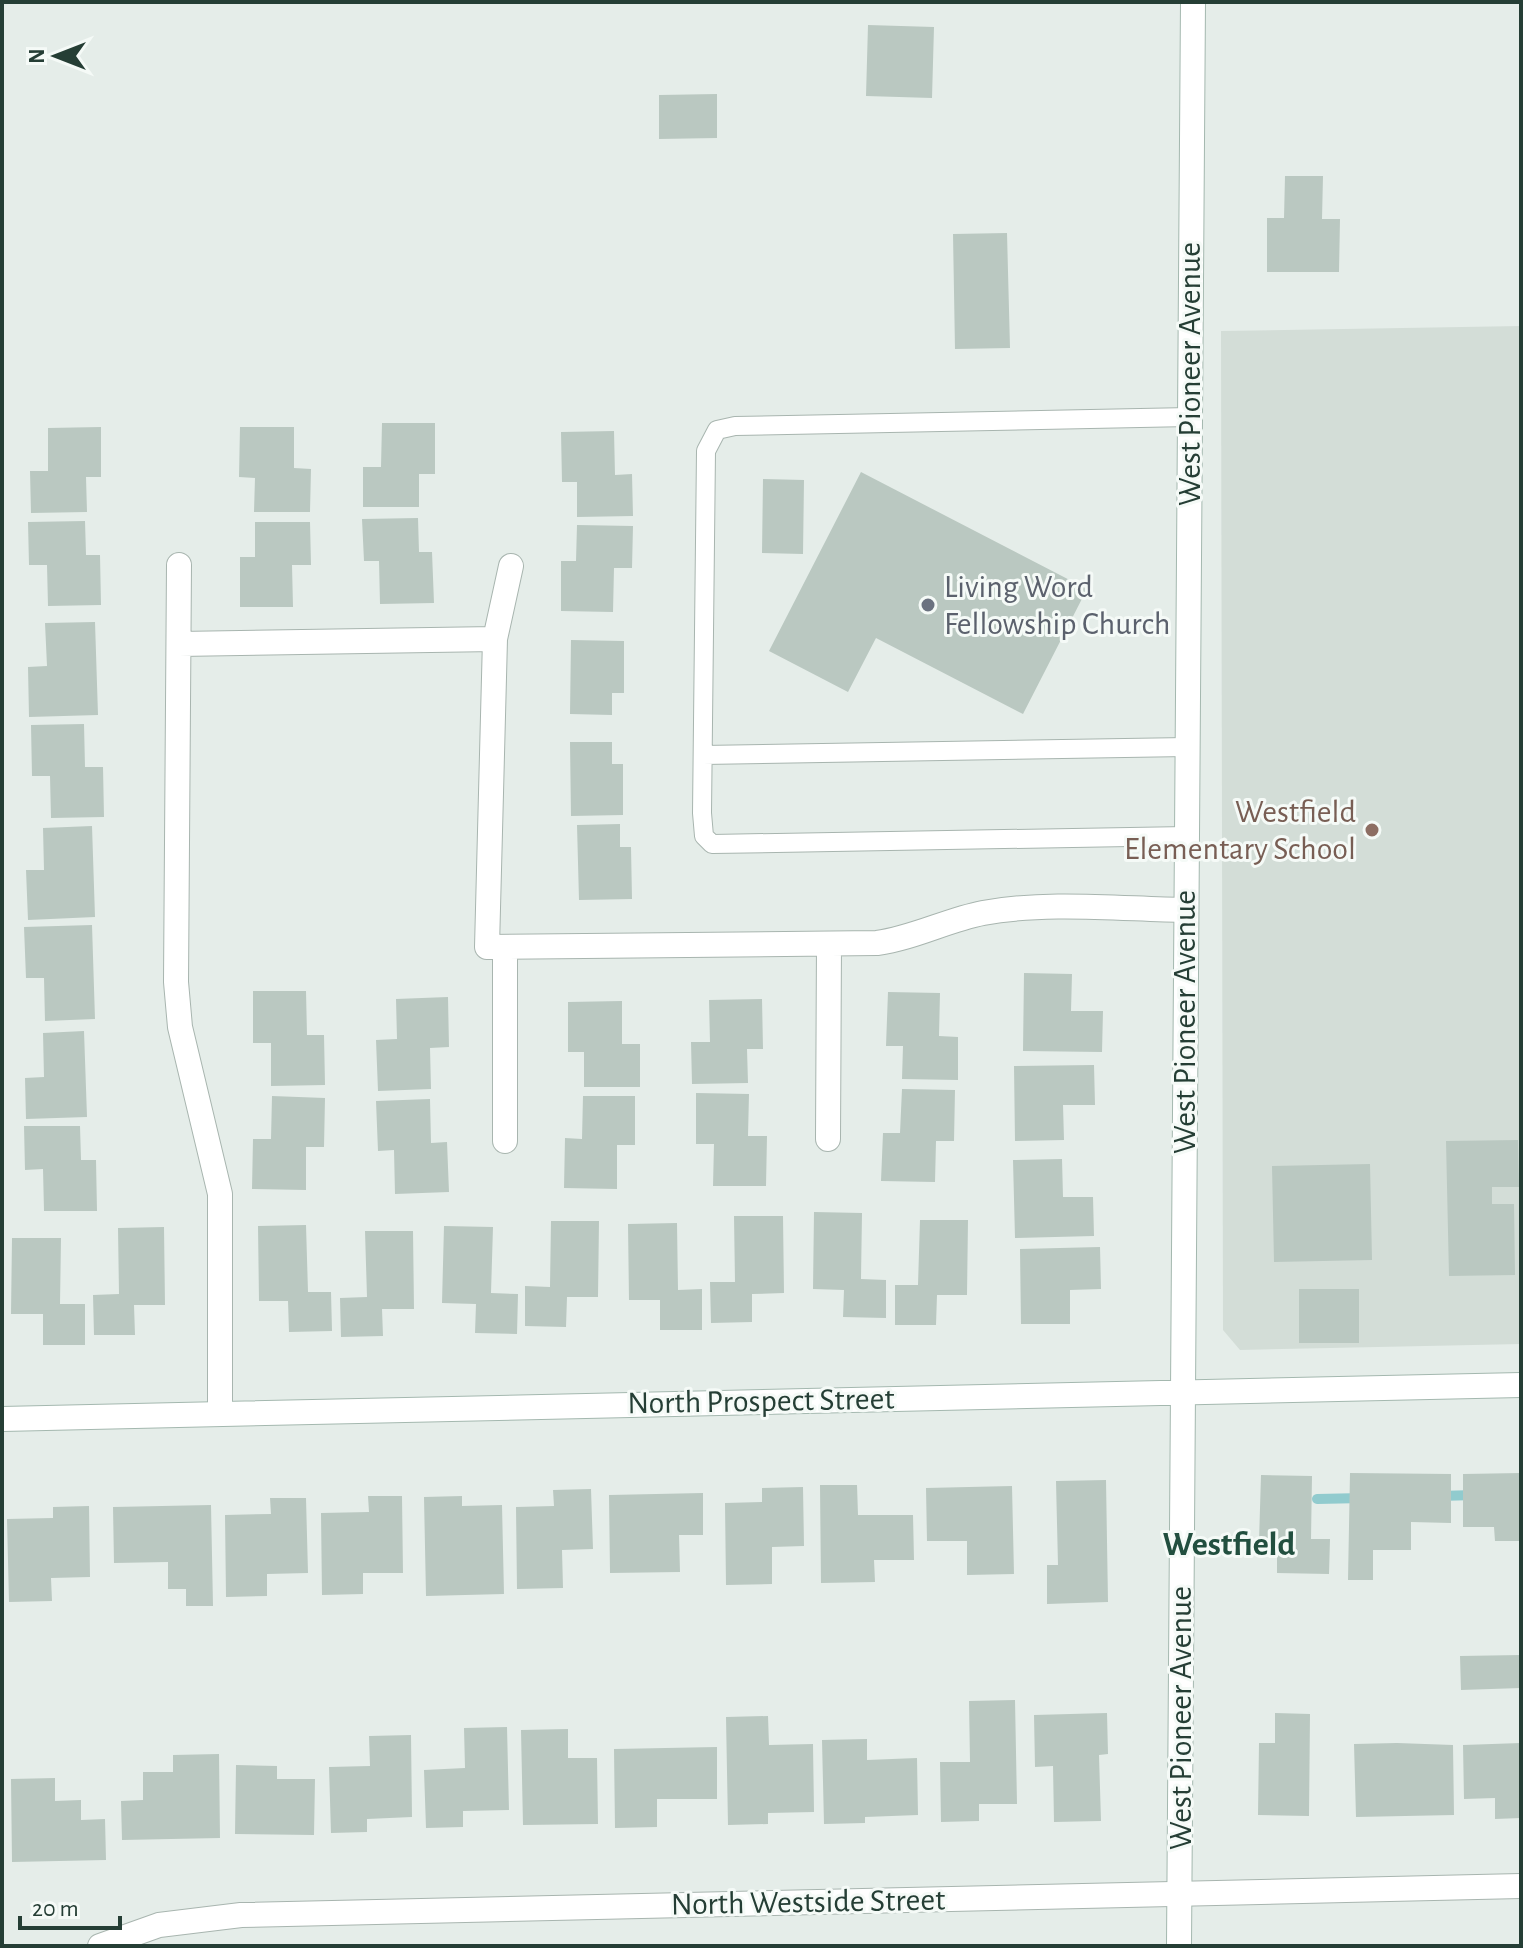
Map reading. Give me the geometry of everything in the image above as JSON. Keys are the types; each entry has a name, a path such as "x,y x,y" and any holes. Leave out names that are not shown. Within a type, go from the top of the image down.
{"street":[{"name":"West Pioneer Avenue","path":"1179,1946 1193,2"},
{"path":"179,565 176,982 180,1027 220,1194 220,1413"},
{"path":"511,566 495,639 487,947 829,944 911,938 981,914 1019,909 1186,910"},
{"path":"179,644 495,639"},
{"path":"828,1139 829,944"},
{"path":"505,947 505,1141"},
{"name":"North Prospect Street","path":"2,1419 1521,1385"},
{"name":"North Westside Street","path":"100,1946 159,1925 241,1915 1521,1886"}],"lane":[{"path":"1187,836 712,844 704,836 703,755 706,451 717,430 735,426 1190,417"},
{"path":"703,755 1187,747"}],"shaded area":[{"name":"Westfield Elementary School","path":"1521,326 1521,1344 1240,1350 1223,1330 1221,331"}],"building":[{"path":"868,25 934,27 932,98 866,96"},
{"path":"717,94 717,138 659,139 659,95"},
{"path":"1285,176 1323,176 1322,219 1340,219 1339,272 1267,272 1267,218 1284,218"},
{"path":"1007,233 1010,348 955,349 953,234"},
{"path":"382,423 435,423 435,474 419,474 419,507 363,507 363,467 381,467"},
{"path":"101,427 101,477 86,477 87,512 31,513 30,471 48,471 48,428"},
{"path":"240,427 294,427 294,468 311,469 310,512 254,512 255,478 239,477"},
{"path":"614,431 615,475 632,474 633,516 577,517 577,482 562,482 561,432"},
{"path":"861,472 1087,589 1023,714 876,638 848,692 769,651"},
{"path":"763,479 804,480 803,554 762,553"},
{"path":"418,518 419,552 432,552 434,603 380,604 379,561 364,561 362,519"},
{"path":"85,521 86,555 100,555 101,605 48,606 47,565 29,565 28,522"},
{"path":"255,522 310,522 311,565 292,565 293,607 240,607 240,557 255,557"},
{"path":"577,525 633,526 632,568 614,568 613,612 561,611 561,561 576,561"},
{"path":"95,622 98,715 29,717 28,667 47,666 45,623"},
{"path":"571,640 624,641 624,693 612,693 612,715 570,714"},
{"path":"84,724 85,767 103,767 104,817 51,818 50,776 32,776 31,725"},
{"path":"570,742 612,742 612,764 623,764 623,815 571,816"},
{"path":"620,824 620,847 631,847 632,899 579,900 577,825"},
{"path":"92,826 95,917 28,920 26,870 44,870 43,828"},
{"path":"92,925 95,1019 45,1021 44,978 26,978 24,927"},
{"path":"1024,973 1072,974 1071,1011 1103,1011 1102,1052 1023,1051"},
{"path":"253,991 306,991 307,1035 324,1035 325,1085 271,1086 271,1043 253,1043"},
{"path":"888,992 940,993 939,1036 958,1037 958,1080 902,1079 903,1046 886,1046"},
{"path":"448,997 449,1047 430,1048 431,1089 378,1091 376,1040 397,1039 396,999"},
{"path":"762,999 763,1049 747,1049 748,1083 692,1084 691,1042 710,1042 709,1000"},
{"path":"622,1001 622,1044 640,1044 640,1087 584,1087 584,1052 568,1052 568,1002"},
{"path":"84,1031 87,1117 26,1119 25,1078 44,1077 43,1033"},
{"path":"1094,1065 1095,1105 1063,1105 1064,1140 1015,1141 1014,1066"},
{"path":"902,1089 955,1090 954,1141 936,1141 935,1182 881,1181 883,1133 900,1133"},
{"path":"696,1093 749,1094 748,1136 767,1136 766,1186 713,1186 714,1144 696,1144"},
{"path":"272,1096 325,1098 324,1147 306,1147 306,1190 252,1189 253,1139 271,1139"},
{"path":"583,1096 635,1096 635,1145 617,1145 617,1189 564,1188 565,1138 582,1139"},
{"path":"430,1099 431,1143 447,1142 449,1192 395,1194 394,1150 378,1151 376,1101"},
{"path":"24,1126 80,1126 81,1160 96,1160 97,1211 44,1211 43,1169 25,1170"},
{"path":"1518,1140 1519,1187 1492,1187 1492,1204 1514,1204 1515,1275 1449,1276 1446,1141"},
{"path":"1062,1159 1063,1197 1093,1197 1094,1236 1015,1238 1013,1160"},
{"path":"1370,1164 1372,1260 1274,1262 1272,1166"},
{"path":"814,1212 862,1213 861,1279 886,1280 886,1318 843,1317 844,1290 813,1289"},
{"path":"734,1216 783,1216 784,1293 752,1294 752,1322 711,1323 710,1282 735,1282"},
{"path":"920,1220 968,1220 967,1295 937,1295 936,1325 895,1325 895,1285 918,1285"},
{"path":"551,1221 599,1221 598,1297 567,1297 566,1327 525,1326 525,1286 550,1287"},
{"path":"677,1223 678,1290 702,1289 702,1330 660,1330 660,1300 629,1300 628,1224"},
{"path":"306,1225 308,1292 331,1292 332,1331 289,1332 288,1301 259,1301 258,1226"},
{"path":"444,1226 493,1227 491,1293 518,1294 517,1334 475,1333 476,1304 442,1303"},
{"path":"164,1227 165,1305 134,1305 135,1335 94,1335 93,1295 119,1294 118,1228"},
{"path":"365,1231 413,1231 414,1309 382,1309 383,1336 341,1337 340,1298 367,1297"},
{"path":"12,1238 61,1238 60,1304 85,1304 85,1345 43,1345 43,1314 11,1314"},
{"path":"1100,1247 1101,1289 1070,1290 1070,1324 1021,1324 1020,1249"},
{"path":"1299,1289 1359,1289 1359,1343 1299,1343"},
{"path":"1350,1473 1451,1474 1451,1523 1411,1522 1411,1550 1373,1550 1373,1580 1348,1580"},
{"path":"1521,1473 1521,1541 1495,1541 1494,1527 1463,1527 1463,1474"},
{"path":"1261,1475 1312,1476 1311,1539 1330,1539 1329,1574 1277,1573 1277,1543 1259,1542"},
{"path":"1106,1480 1108,1602 1047,1604 1047,1565 1058,1565 1056,1481"},
{"path":"820,1485 857,1485 858,1515 913,1515 914,1560 874,1560 875,1582 821,1583"},
{"path":"1012,1486 1014,1574 967,1575 967,1541 927,1541 926,1488"},
{"path":"803,1487 804,1546 772,1547 772,1584 726,1585 725,1503 762,1502 762,1488"},
{"path":"591,1489 593,1549 562,1550 563,1588 517,1589 516,1507 554,1506 553,1490"},
{"path":"703,1493 703,1535 679,1535 680,1572 610,1573 609,1495"},
{"path":"368,1496 402,1496 403,1573 363,1573 363,1594 322,1595 321,1513 369,1512"},
{"path":"462,1496 462,1506 502,1505 504,1594 426,1596 424,1497"},
{"path":"270,1498 306,1498 308,1573 267,1574 267,1596 226,1597 225,1515 271,1514"},
{"path":"211,1505 213,1606 186,1606 186,1589 168,1589 168,1562 114,1563 113,1507"},
{"path":"89,1506 90,1577 51,1578 52,1601 9,1602 7,1519 53,1518 53,1507"},
{"path":"1521,1655 1521,1688 1461,1690 1460,1656"},
{"path":"1015,1700 1017,1804 979,1804 979,1821 941,1822 940,1762 970,1762 969,1701"},
{"path":"1107,1713 1108,1754 1099,1755 1101,1821 1054,1822 1053,1766 1035,1767 1034,1715"},
{"path":"1275,1713 1310,1714 1309,1816 1258,1815 1259,1743 1275,1743"},
{"path":"768,1716 769,1745 813,1744 814,1812 768,1813 768,1824 728,1825 726,1717"},
{"path":"507,1727 509,1810 463,1811 463,1827 426,1828 424,1770 465,1768 464,1728"},
{"path":"568,1729 568,1758 597,1758 598,1824 523,1825 521,1730"},
{"path":"411,1735 412,1817 367,1819 367,1832 331,1833 329,1767 370,1766 369,1736"},
{"path":"867,1739 867,1760 917,1758 918,1815 865,1817 865,1823 824,1824 822,1740"},
{"path":"1521,1743 1521,1818 1495,1819 1495,1798 1464,1799 1463,1745"},
{"path":"1354,1744 1453,1745 1454,1815 1356,1817"},
{"path":"717,1747 717,1799 657,1799 657,1827 615,1828 614,1749"},
{"path":"219,1754 220,1838 122,1840 121,1801 143,1800 143,1772 173,1772 173,1755"},
{"path":"236,1765 277,1766 277,1779 315,1779 314,1835 235,1834"},
{"path":"55,1778 55,1801 81,1800 81,1820 105,1819 106,1860 12,1862 11,1779"}],"waterway":[{"path":"1439,1496 1475,1495"},
{"path":"1317,1499 1363,1498"}],"place":[{"name":"Living Word Fellowship Church","path":"928,605"},
{"name":"Westfield Elementary School","path":"1372,830"}],"district":[{"name":"Westfield","path":"1229,1545"}]}
